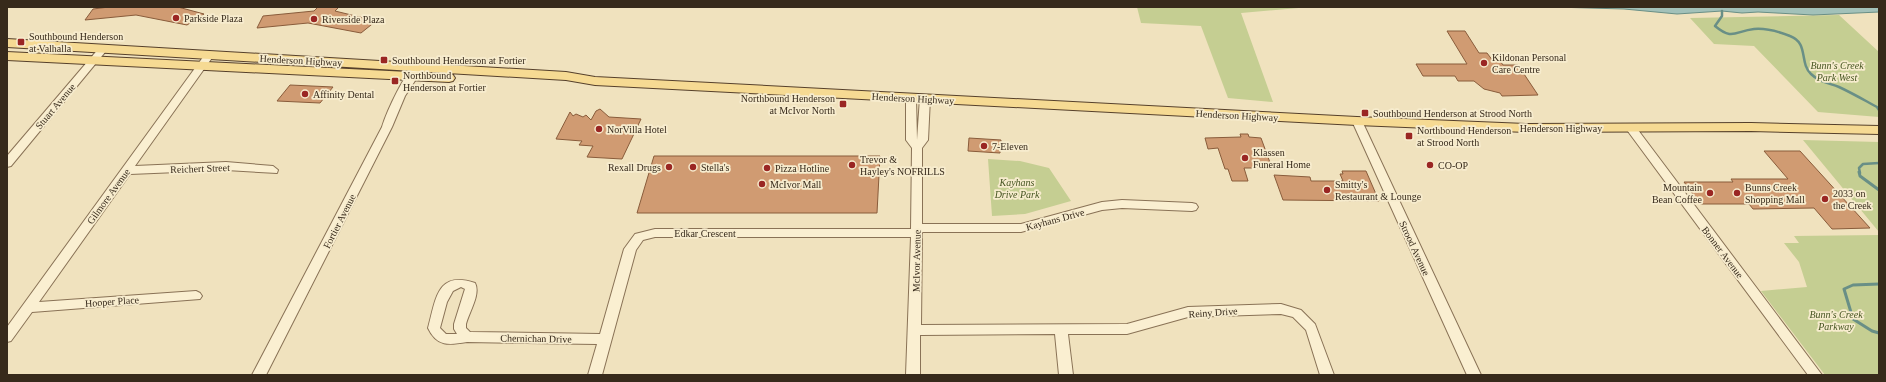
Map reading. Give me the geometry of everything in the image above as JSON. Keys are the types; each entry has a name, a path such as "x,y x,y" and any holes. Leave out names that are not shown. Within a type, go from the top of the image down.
{"main road":[{"name":"Henderson Highway","path":"7,43 103,49 206,60"},
{"name":"Henderson Highway","path":"7,56 94,59 206,60 573,83 595,81 1357,121 1527,128 1803,128 1879,130"}],"street":[{"name":"Stuart Avenue","path":"7,163 103,49"},
{"name":"Gilmore Avenue","path":"7,337 206,60"},
{"name":"Fortier Avenue","path":"259,375 416,72"},
{"name":"McIvor Avenue","path":"911,98 911,140 917,147"},
{"name":"McIvor Avenue","path":"913,375 917,230 917,147 923,140 925,98"},
{"name":"Strood Avenue","path":"1357,121 1474,375"},
{"name":"Bonner Avenue","path":"1631,128 1815,375"},
{"name":"Reichert Street","path":"126,170 226,166 273,170"},
{"name":"Kayhans Drive","path":"917,230 1021,228 1102,206 1122,204 1192,207"},
{"name":"Edkar Crescent","path":"595,375 630,249 639,237 648,234 917,230"},
{"name":"Chernichan Drive","path":"467,337 460,330 459,321 471,293 471,286 464,282 454,283 446,290 434,328 435,334 445,339 450,340 467,337 604,339"},
{"name":"Hooper Place","path":"28,306 196,296"},
{"name":"Reiny Drive","path":"914,330 1127,329 1188,312 1210,310 1281,309 1297,313 1311,328 1327,375"},
{"path":"1061,329 1066,375"}],"green space":[{"path":"1137,7 1310,7 1241,13 1273,102 1228,98 1201,26 1141,23"},
{"name":"Bunn's Creek Park West","path":"1839,15 1879,52 1879,117 1818,112 1754,46 1714,44 1690,18"},
{"path":"1803,140 1879,142 1879,232"},
{"name":"Kayhans Drive Park","path":"988,159 1020,161 1049,168 1071,201 1025,214 992,216"},
{"name":"Bunn's Creek Parkway","path":"1879,235 1879,375 1825,375 1761,291 1807,287 1799,262 1784,243 1799,243 1794,236"}],"water":[{"path":"1554,7 1879,7 1879,12 1813,15 1722,11 1677,14 1624,9"}],"building":[{"name":"Parkside Plaza","path":"109,7 178,7 204,14 187,25 136,15 85,20 93,9"},
{"name":"Riverside Plaza","path":"318,7 339,7 335,11 376,21 361,33 308,23 257,28 263,16 314,11"},
{"name":"Kildonan Personal Care Centre","path":"1447,31 1465,31 1479,53 1487,53 1493,61 1500,61 1503,65 1518,65 1538,95 1502,96 1500,93 1484,89 1474,81 1458,81 1455,76 1423,76 1416,64 1467,64"},
{"name":"Affinity Dental","path":"290,85 333,87 320,103 277,101"},
{"name":"NorVilla Hotel","path":"600,109 609,117 641,119 622,159 587,157 593,146 579,145 582,141 556,139 570,112 573,116 576,114 583,117 586,115 591,120 596,111"},
{"name":"Klassen Funeral Home","path":"1240,134 1248,134 1249,137 1261,138 1272,168 1244,168 1248,181 1232,181 1228,169 1225,169 1218,148 1208,149 1205,138 1241,137"},
{"name":"7-Eleven","path":"969,138 1001,140 1000,153 968,151"},
{"path":"1764,151 1800,151 1870,228 1832,229 1814,208 1753,209 1749,204 1700,204 1684,182 1733,182 1731,179 1788,179"},
{"name":"McIvor Mall","path":"654,156 880,156 877,213 637,213"},
{"name":"Smitty's Restaurant & Lounge","path":"1342,171 1366,171 1379,201 1283,200 1274,175 1310,177 1311,181 1343,181 1340,174 1343,174"}],"waterway":[{"path":"1722,11 1722,16 1715,26 1721,31 1734,34 1748,30 1763,29 1790,36 1800,43 1807,69 1814,77 1849,92 1877,107 1879,110"},
{"path":"1860,173 1859,168 1863,164 1879,163"},
{"path":"1859,172 1860,176 1879,190"},
{"path":"1879,284 1853,285 1844,289 1853,319 1872,331 1879,333"}],"place":[{"name":"Parkside Plaza","path":"176,18"},
{"name":"Riverside Plaza","path":"314,19"},
{"name":"Southbound Henderson at Valhalla","path":"21,42"},
{"name":"Southbound Henderson at Fortier","path":"384,60"},
{"name":"Kildonan Personal Care Centre","path":"1484,63"},
{"name":"Northbound Henderson at Fortier","path":"395,81"},
{"name":"Affinity Dental","path":"305,94"},
{"name":"Northbound Henderson at McIvor North","path":"843,104"},
{"name":"Southbound Henderson at Strood North","path":"1365,113"},
{"name":"NorVilla Hotel","path":"599,129"},
{"name":"Northbound Henderson at Strood North","path":"1409,136"},
{"name":"7-Eleven","path":"984,146"},
{"name":"Klassen Funeral Home","path":"1245,158"},
{"name":"Trevor & Hayley's NOFRILLS","path":"852,165"},
{"name":"CO-OP","path":"1430,165"},
{"name":"Rexall Drugs","path":"669,167"},
{"name":"Stella's","path":"693,167"},
{"name":"Pizza Hotline","path":"767,168"},
{"name":"McIvor Mall","path":"762,184"},
{"name":"Smitty's Restaurant & Lounge","path":"1327,190"},
{"name":"Mountain Bean Coffee","path":"1710,193"},
{"name":"Bunns Creek Shopping Mall","path":"1737,193"},
{"name":"2033 on the Creek","path":"1825,199"}]}
